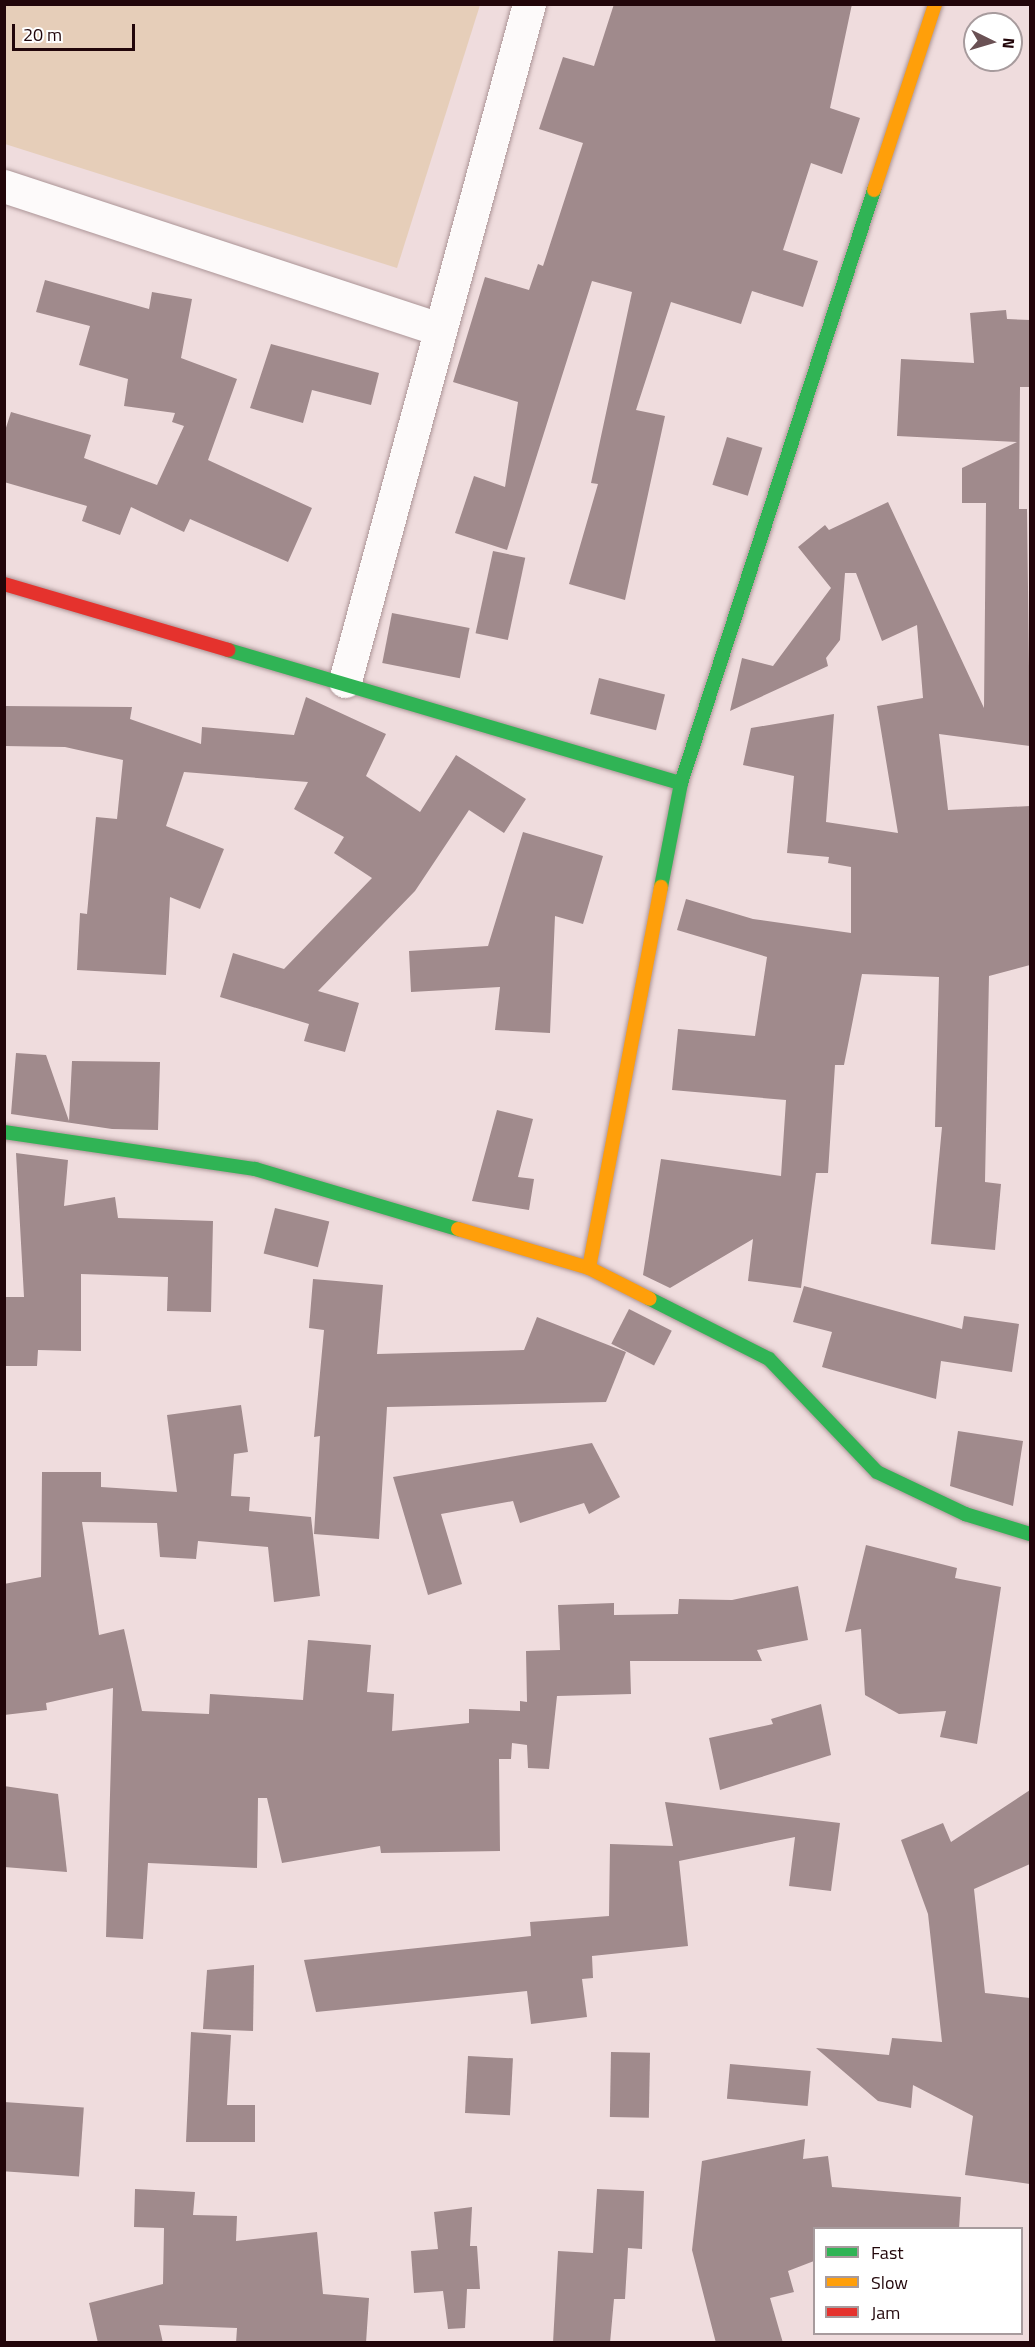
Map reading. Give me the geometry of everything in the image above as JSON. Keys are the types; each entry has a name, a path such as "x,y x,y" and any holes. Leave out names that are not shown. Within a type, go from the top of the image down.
{"street":[{"path":"345,681 529,4"},
{"path":"589,1268 681,783 940,7"},
{"path":"4,186 439,329"},
{"path":"4,584 345,681 681,783"},
{"path":"4,1132 255,1169 589,1268 769,1359 877,1472 965,1514 1030,1534"}],"shaded area":[{"path":"5,4 480,5 397,268 5,144"}],"building":[{"path":"614,4 852,4 830,108 860,118 842,174 811,163 783,250 818,261 803,307 752,291 741,324 671,302 636,410 665,416 625,600 569,584 598,484 591,483 632,292 592,281 507,550 455,533 474,476 505,487 518,402 453,382 485,277 529,290 538,264 543,266 583,143 539,129 563,57 594,66"},
{"path":"45,280 149,309 152,292 192,299 181,358 237,379 208,460 312,508 288,562 190,519 184,532 131,507 120,535 82,521 87,506 4,482 4,434 11,412 91,435 84,458 157,485 184,426 172,422 175,413 124,406 128,379 79,365 90,326 36,312"},
{"path":"1006,310 1007,319 1030,320 1030,387 1020,387 1019,509 1027,509 1030,746 939,734 948,810 1030,806 1030,965 989,976 985,1182 1001,1184 995,1250 931,1244 942,1127 935,1127 939,977 862,974 844,1065 835,1065 828,1173 816,1173 801,1288 748,1281 753,1239 670,1288 643,1275 661,1159 781,1176 786,1100 672,1090 678,1029 755,1036 767,957 677,930 686,899 753,919 851,933 851,867 828,863 829,857 787,853 794,776 743,765 751,728 834,714 826,822 898,833 877,706 923,698 917,625 882,641 856,573 845,573 840,640 826,658 828,666 730,711 742,658 773,666 831,588 798,547 825,525 829,530 888,502 984,708 986,503 962,503 962,468 1017,442 897,436 901,359 974,363 970,313"},
{"path":"271,344 379,373 371,405 312,390 303,423 250,408"},
{"path":"727,437 762,448 748,496 712,485"},
{"path":"493,551 525,558 508,640 476,633"},
{"path":"392,613 470,628 460,678 382,663"},
{"path":"599,678 665,694 656,730 590,714"},
{"path":"306,697 386,734 366,776 420,812 456,755 526,799 504,833 469,810 415,891 318,991 359,1003 345,1052 304,1041 309,1024 220,997 233,953 284,969 372,878 334,853 344,837 294,809 308,782 184,772 166,826 224,849 200,909 170,897 166,975 77,970 80,913 87,914 96,817 117,819 123,760 65,747 4,746 4,706 132,707 130,719 201,744 202,727 294,735"},
{"path":"523,832 603,856 583,924 555,916 550,1033 495,1030 500,987 411,992 409,951 488,946"},
{"path":"16,1053 46,1055 69,1121 72,1061 160,1062 158,1130 112,1129 11,1114"},
{"path":"497,1110 533,1119 518,1177 534,1179 529,1210 472,1201"},
{"path":"16,1153 68,1160 64,1206 115,1197 118,1218 213,1221 211,1312 167,1311 168,1277 81,1274 81,1351 38,1350 37,1366 4,1366 4,1297 24,1297"},
{"path":"275,1208 329,1222 318,1267 264,1254"},
{"path":"313,1279 383,1285 377,1354 524,1350 537,1317 626,1352 606,1402 387,1407 379,1539 314,1534 320,1436 314,1437 324,1330 309,1328"},
{"path":"804,1286 962,1329 964,1316 1019,1324 1012,1372 941,1361 936,1399 822,1367 832,1332 793,1322"},
{"path":"629,1309 672,1331 654,1366 611,1344"},
{"path":"241,1405 248,1452 234,1454 231,1496 250,1497 249,1511 311,1517 320,1596 274,1602 268,1547 198,1541 196,1559 160,1557 157,1523 82,1522 99,1635 124,1629 142,1711 209,1714 210,1694 303,1700 308,1640 371,1645 367,1692 394,1694 392,1731 469,1723 469,1709 520,1711 520,1701 527,1702 526,1651 560,1650 558,1605 614,1603 614,1615 678,1614 679,1599 732,1600 798,1586 808,1640 757,1650 762,1661 630,1661 631,1694 557,1696 549,1769 528,1768 527,1745 512,1743 511,1759 499,1759 500,1851 381,1853 380,1846 282,1863 267,1798 258,1798 257,1868 148,1863 143,1939 106,1937 113,1688 46,1703 47,1710 4,1715 4,1584 41,1577 42,1472 101,1472 101,1487 177,1492 167,1415"},
{"path":"958,1431 1023,1441 1013,1506 950,1486"},
{"path":"592,1443 620,1497 589,1514 584,1503 520,1523 513,1501 441,1514 462,1584 428,1595 393,1477"},
{"path":"866,1545 957,1568 955,1578 1001,1587 977,1744 940,1737 946,1711 899,1714 865,1695 861,1629 845,1632"},
{"path":"821,1704 831,1755 720,1790 709,1738 773,1724 771,1719"},
{"path":"4,1786 58,1794 67,1872 4,1867"},
{"path":"1030,1790 1030,1864 974,1889 985,1993 1030,1998 1030,2184 965,2175 973,2116 913,2085 911,2108 878,2101 816,2048 889,2055 892,2038 942,2042 928,1914 901,1840 943,1823 951,1842"},
{"path":"665,1802 840,1823 831,1891 789,1886 795,1837 679,1861 688,1946 592,1956 593,1978 582,1979 587,2017 531,2024 527,1991 316,2012 304,1960 531,1936 530,1922 609,1916 610,1844 673,1846"},
{"path":"254,1965 253,2031 203,2029 207,1970"},
{"path":"191,2032 231,2035 227,2105 255,2105 255,2142 186,2142"},
{"path":"611,2052 650,2053 649,2118 610,2117"},
{"path":"468,2056 513,2058 510,2115 465,2113"},
{"path":"730,2064 811,2071 808,2106 727,2099"},
{"path":"4,2102 84,2108 79,2176 4,2171"},
{"path":"805,2139 803,2159 828,2156 832,2187 961,2197 959,2227 813,2227 813,2261 788,2271 794,2292 770,2298 783,2343 716,2343 692,2250 702,2161"},
{"path":"135,2189 195,2192 193,2215 237,2216 236,2241 317,2232 323,2294 369,2298 366,2343 236,2343 237,2328 159,2325 163,2343 98,2343 89,2303 163,2284 164,2228 134,2227"},
{"path":"597,2189 644,2191 642,2249 628,2248 625,2299 614,2299 610,2343 553,2343 558,2251 593,2253"},
{"path":"472,2207 470,2246 477,2246 480,2289 467,2289 465,2328 448,2329 443,2291 414,2293 411,2251 438,2249 434,2212"}],"traffic: fast":[{"path":"661,887 681,783 874,190"},
{"path":"228,650 681,783"},
{"path":"4,1132 255,1169 458,1229"},
{"path":"650,1299 769,1359 877,1472 965,1514 1030,1534"}],"traffic: slow":[{"path":"874,190 935,4"},
{"path":"589,1268 661,887"},
{"path":"458,1229 589,1268 650,1299"}],"traffic: jam":[{"path":"4,584 228,650"}]}
